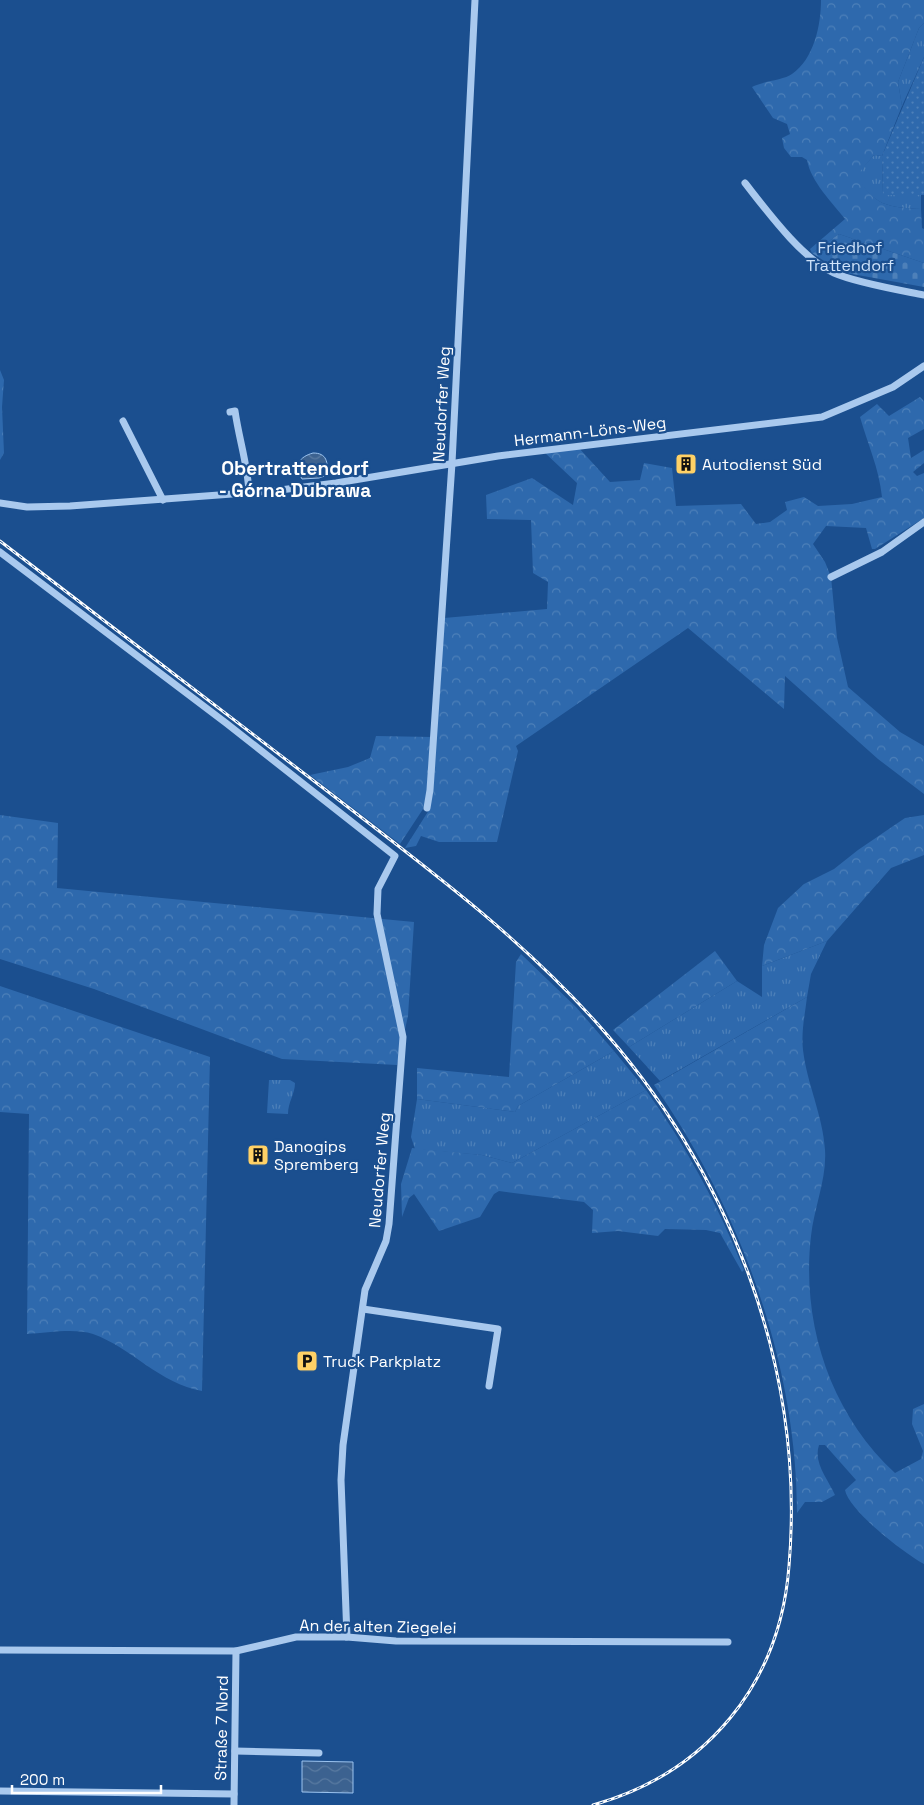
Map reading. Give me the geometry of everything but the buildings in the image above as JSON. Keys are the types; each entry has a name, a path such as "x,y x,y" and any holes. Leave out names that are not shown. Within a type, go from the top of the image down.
{"street":[{"name":"Neudorfer Weg","path":"427,808 431,780 452,463 475,0"},
{"path":"746,183 791,237 819,264 834,273 924,295"},
{"name":"Hermann-Löns-Weg","path":"0,503 49,506 249,493 336,483 452,463 822,416 893,388 924,366"},
{"path":"230,412 235,411 240,443 248,474 249,493"},
{"path":"122,420 163,500"},
{"path":"832,577 882,552 924,522"},
{"name":"Neudorfer Weg","path":"0,552 226,723 395,856 380,884 376,902 402,1031 402,1062 389,1224 386,1241 367,1284 343,1445 341,1480 347,1637"},
{"path":"363,1309 498,1329 489,1386"},
{"name":"An der alten Ziegelei","path":"0,1650 236,1651 296,1637 347,1637 396,1641 728,1642"},
{"name":"Straße 7 Nord","path":"234,1805 236,1651"},
{"path":"235,1751 319,1753"},
{"path":"0,1792 234,1794"}],"green space":[{"path":"821,0 924,0 924,23 919,28 898,82 902,106 882,156 874,155 857,175 869,193 883,203 890,206 921,209 922,228 924,229 924,263 839,234 812,253 810,249 845,219 817,184 807,160 802,157 791,157 784,148 782,138 790,134 787,124 773,118 752,87 788,76 800,68 815,41 820,20"},
{"path":"924,23 924,57 902,106 898,82 919,28"},
{"path":"924,57 924,195 883,195 882,156"},
{"path":"874,155 882,156 883,195 921,195 921,209 890,206 869,193 856,175"},
{"name":"Friedhof Trattendorf","path":"839,234 924,263 924,287 841,272 812,253"},
{"path":"0,370 4,380 2,407 4,453 0,460"},
{"path":"920,397 924,401 924,429 908,438 911,458 924,450 924,463 913,472 917,476 924,473 924,518 875,549 872,549 866,528 826,526 813,544 825,562 831,577 837,638 848,687 900,732 924,746 924,794 878,759 785,676 784,709 688,628 516,746 518,751 497,842 439,842 421,836 416,846 405,848 429,810 432,796 444,618 547,609 548,582 533,573 531,520 487,519 486,495 532,478 573,505 577,483 544,452 578,447 610,482 640,480 644,463 672,468 676,506 741,504 756,524 770,522 787,510 785,502 804,497 818,506 852,504 882,497 876,466 860,417 877,404 889,416"},
{"path":"376,736 432,737 427,799 423,809 400,844 310,775 348,767 370,758"},
{"path":"0,815 58,823 57,888 414,922 408,1016 397,1065 282,1059 94,989 0,959"},
{"path":"924,815 924,855 891,868 827,941 762,966 764,945 778,908 804,884 834,869 905,818"},
{"path":"827,941 811,974 807,997 660,1081 629,1047 737,981 762,997 762,966"},
{"path":"715,951 737,981 629,1047 613,1030"},
{"path":"521,954 576,1007 614,1051 518,1106 515,1112 417,1099 417,1068 509,1077 516,962"},
{"path":"0,986 210,1057 202,1391 187,1387 159,1374 121,1348 93,1334 69,1331 27,1334 29,1114 0,1112"},
{"path":"807,997 803,1030 803,1050 824,1137 825,1150 824,1171 811,1236 809,1269 816,1333 825,1365 837,1395 853,1423 872,1449 895,1473 921,1459 923,1451 912,1424 913,1409 924,1404 924,1564 891,1541 856,1509 845,1490 856,1480 825,1445 819,1445 818,1458 822,1471 835,1495 822,1502 805,1502 797,1513 794,1457 787,1400 774,1344 757,1289 737,1234 712,1182 685,1132 654,1085"},
{"path":"614,1051 646,1090 512,1163 482,1155 415,1149 411,1137 417,1099 515,1112 518,1106"},
{"path":"269,1080 290,1080 295,1083 288,1114 267,1113"},
{"path":"646,1090 688,1154 712,1199 744,1270 742,1272 720,1233 706,1230 665,1229 658,1236 618,1231 592,1233 593,1210 584,1202 499,1191 494,1194 480,1217 439,1231 414,1194 409,1198 402,1217 401,1184 412,1148 482,1155 512,1163"}],"water":[{"path":"318,453 326,459 327,475 319,478 302,479 298,470 299,462 304,457"},
{"path":"302,1761 353,1762 353,1793 302,1792"}],"railway":[{"path":"0,541 400,847 534,959 595,1021 642,1078 684,1140 719,1205 748,1274 770,1344 785,1417 791,1491 789,1566 783,1609 771,1649 753,1685 730,1718 703,1746 670,1771 634,1790 593,1805"}],"place":[{"name":"Autodienst Süd","path":"686,464"},
{"name":"Danogips Spremberg","path":"258,1155"},
{"name":"Truck Parkplatz","path":"307,1361"}],"district":[{"name":"Obertrattendorf - Górna Dubrawa","path":"295,479"}]}
